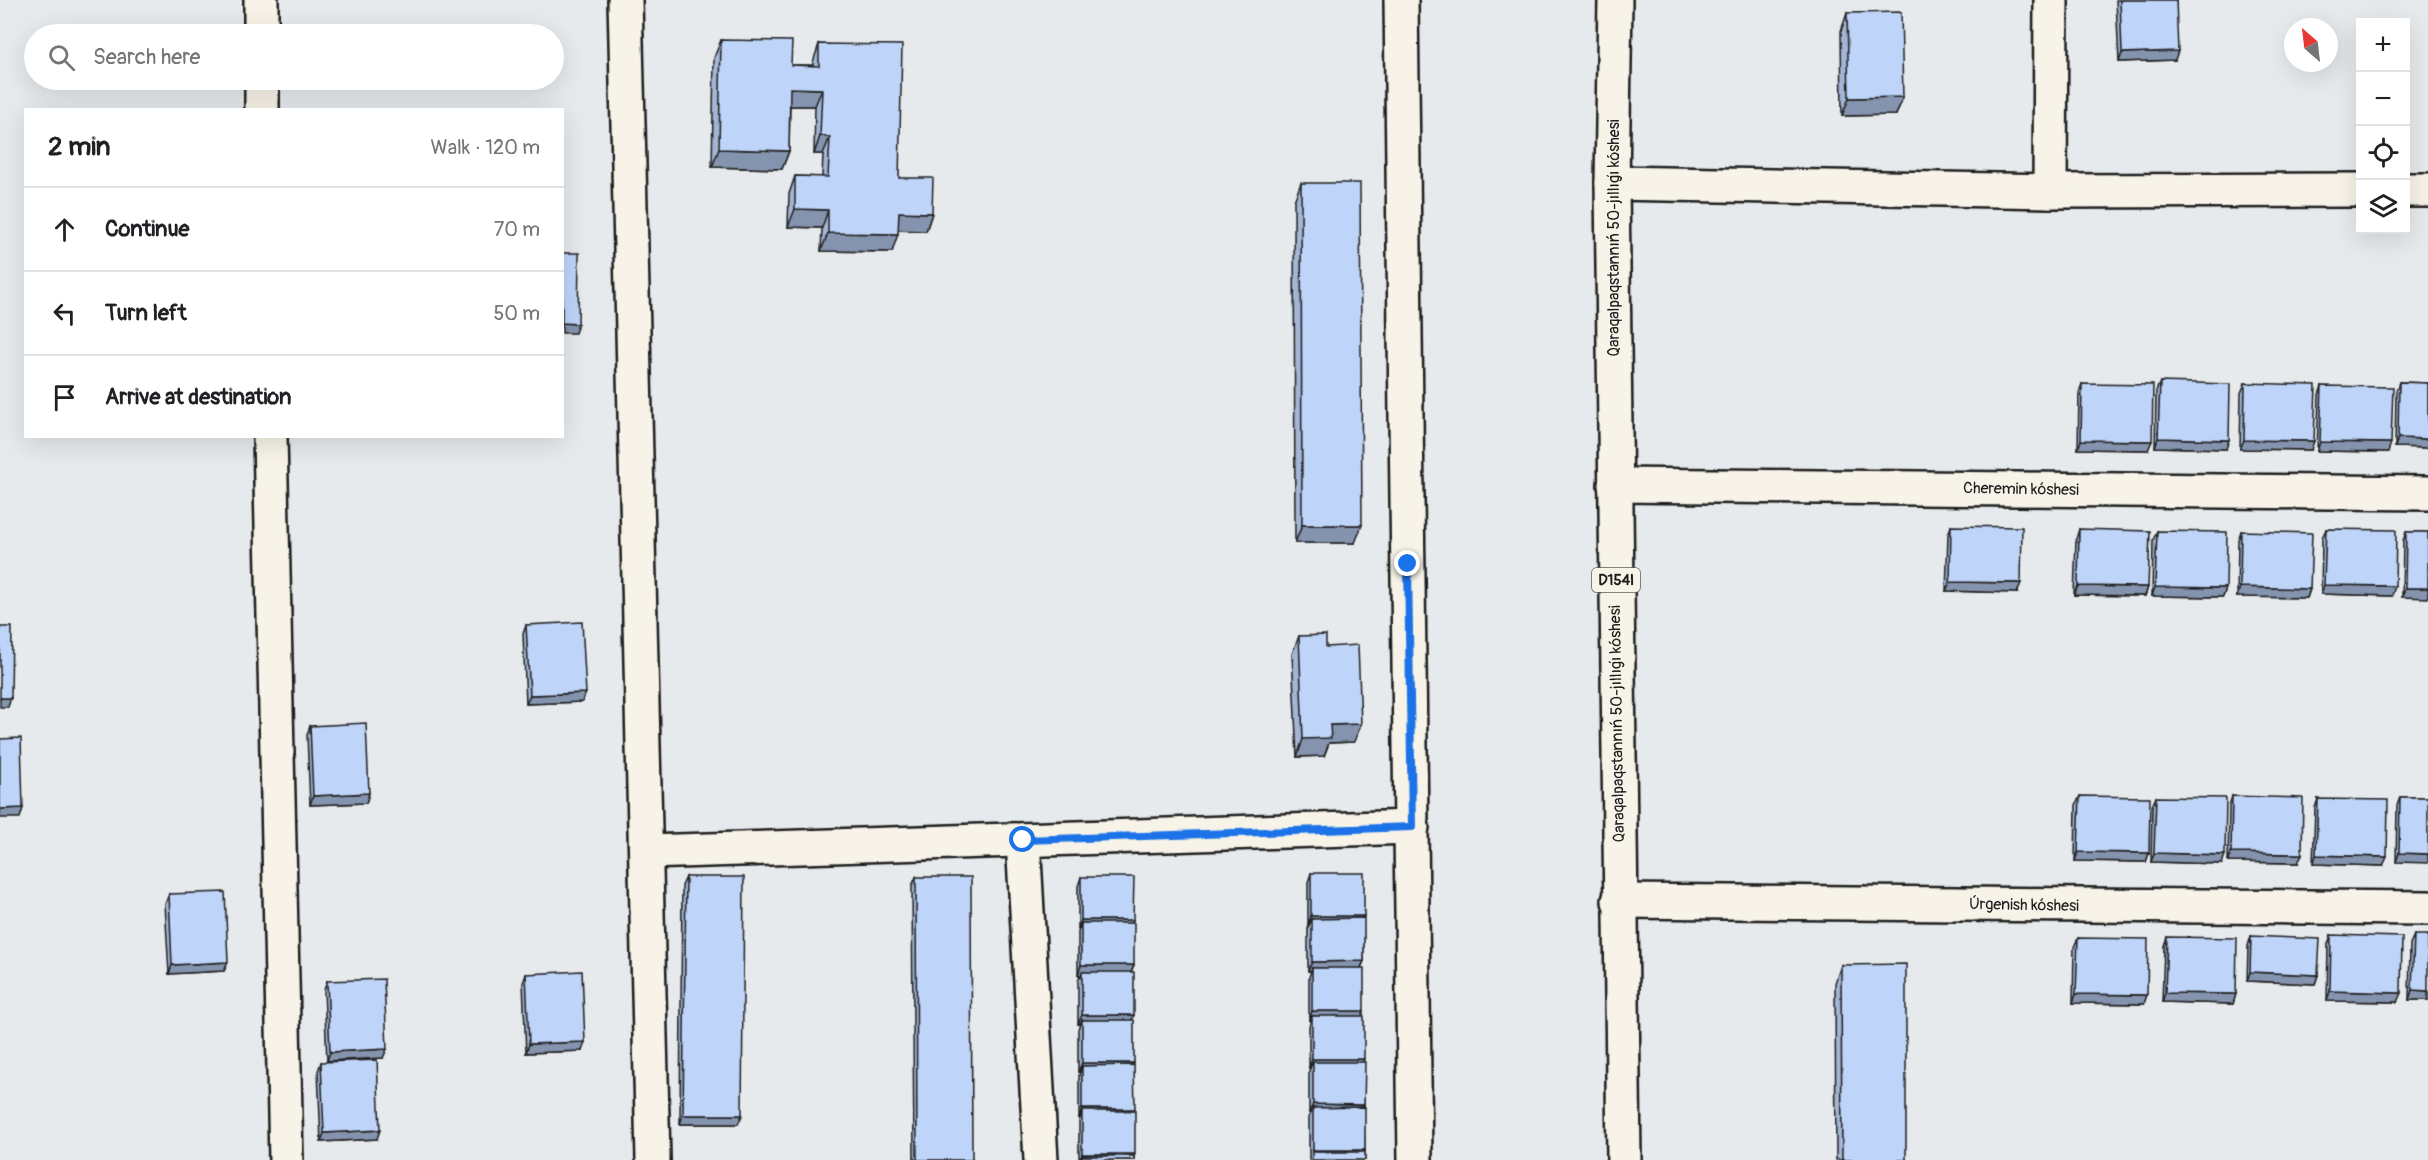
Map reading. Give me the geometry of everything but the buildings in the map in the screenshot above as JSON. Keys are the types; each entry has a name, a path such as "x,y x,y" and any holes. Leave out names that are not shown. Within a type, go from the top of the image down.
{"street":[{"path":"261,0 261,24"},
{"path":"625,0 653,1160"},
{"path":"1401,0 1415,1160"},
{"name":"Qaraqalpaqstannıń 50-jıllıǵı kóshesi","path":"1615,0 1612,183 1619,901 1624,1160"},
{"path":"2050,190 2051,0"},
{"path":"261,90 262,108"},
{"path":"1612,183 2050,190 2356,190"},
{"path":"2410,190 2428,190"},
{"path":"270,438 286,1160"},
{"name":"Cheremin kóshesi","path":"1615,485 2428,493"},
{"path":"646,852 1412,827"},
{"path":"1023,840 1041,1160"},
{"name":"Úrgenish kóshesi","path":"1619,901 2428,908"}],"route":[{"path":"1023,840 1412,827 1408,564"}]}
